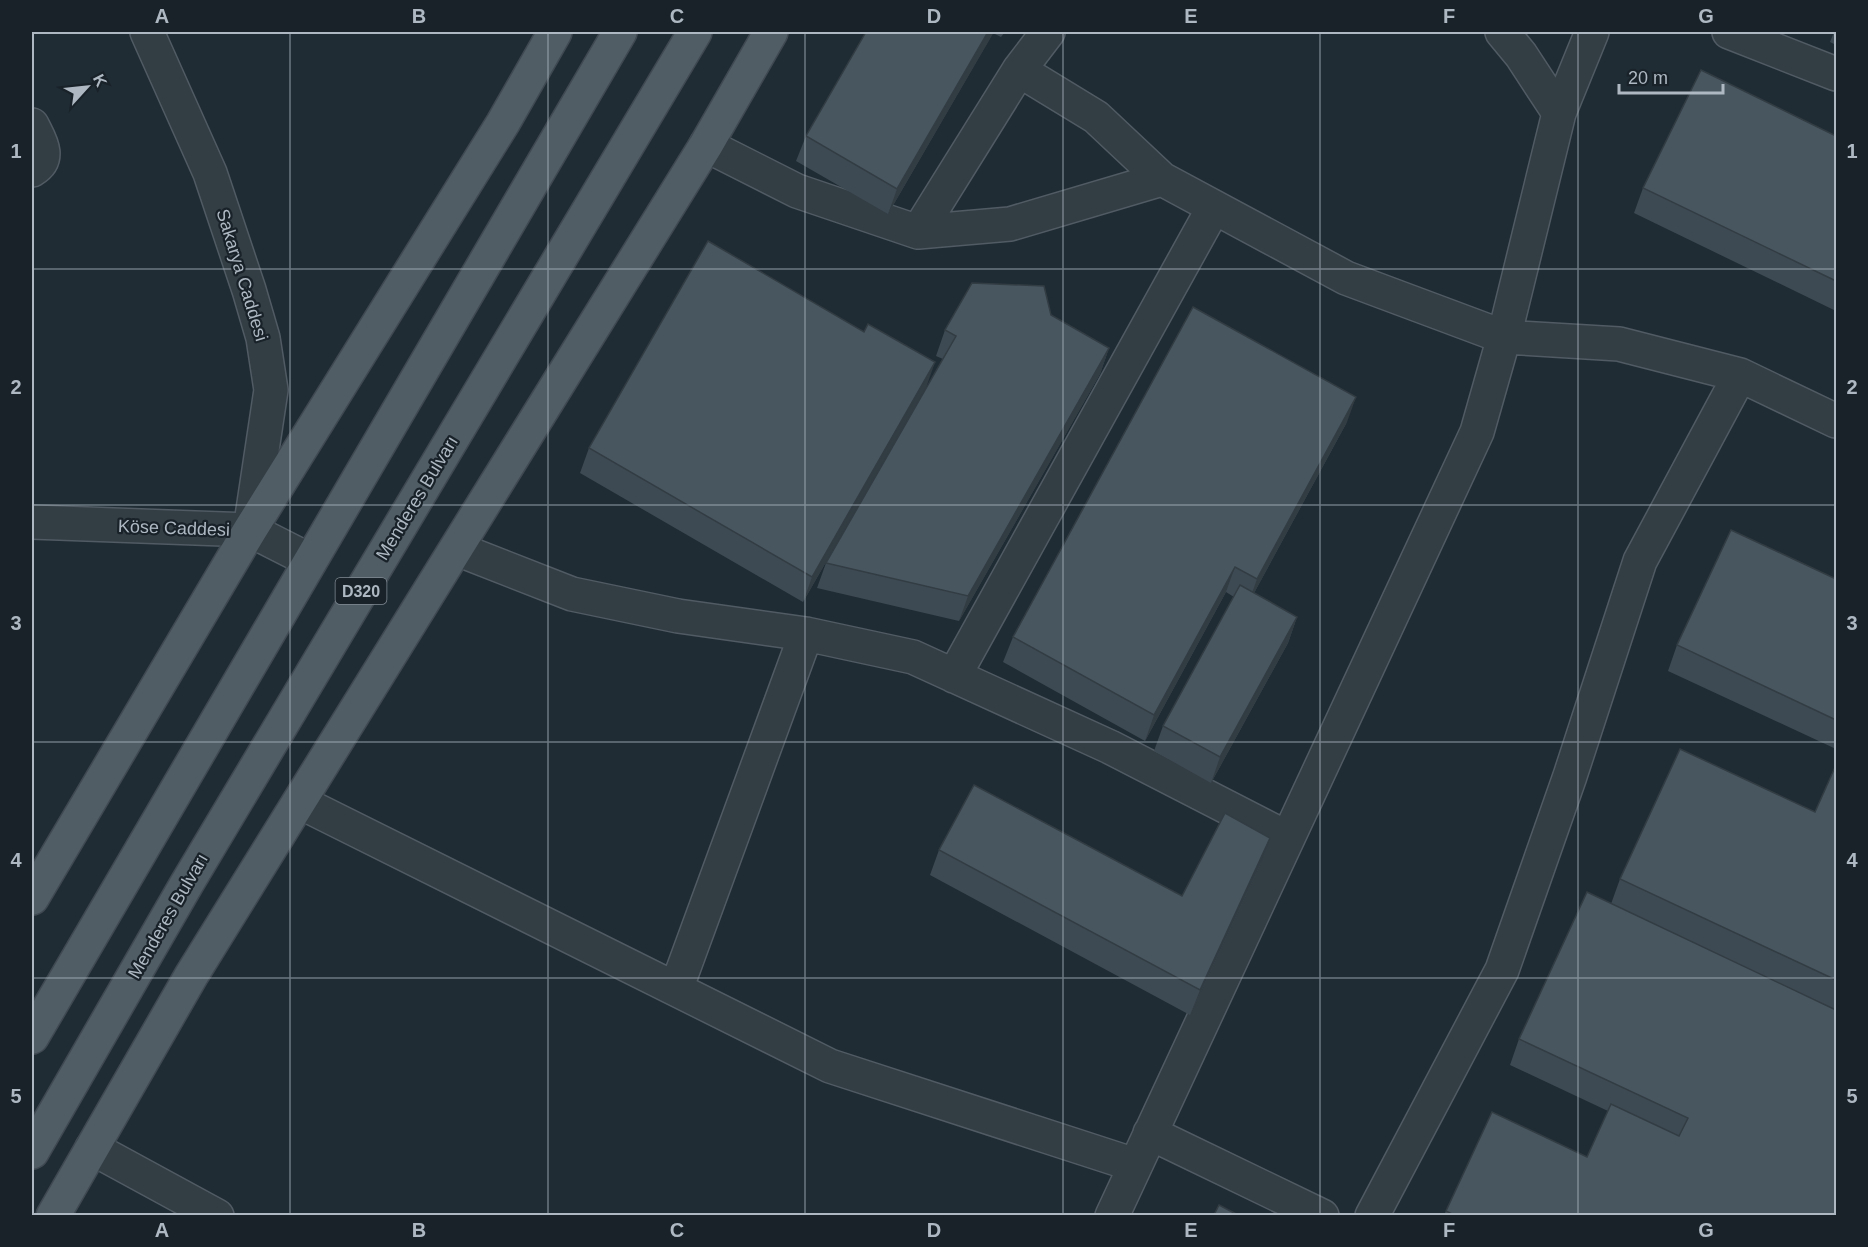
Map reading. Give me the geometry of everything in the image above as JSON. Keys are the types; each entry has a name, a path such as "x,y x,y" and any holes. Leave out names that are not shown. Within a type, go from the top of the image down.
{"main road":[{"path":"32,898 250,530 503,123 555,32"},
{"path":"32,1037 620,32"},
{"name":"Menderes Bulvarı","path":"32,1152 186,885 695,32"},
{"path":"53,1215 191,976 706,145 771,32"}],"street":[{"name":"Sakarya Caddesi","path":"147,32 210,173 263,338 271,390 250,530"},
{"path":"918,232 1019,70 1048,32"},
{"path":"1503,32 1559,113"},
{"path":"1112,1215 1477,432 1504,337 1559,113 1592,32"},
{"path":"1729,32 1836,74"},
{"path":"1019,70 1096,117 1162,179 1346,278 1504,337 1619,344 1740,375 1836,421"},
{"path":"32,125 44,150 43,158 32,170"},
{"path":"706,145 797,191 918,232 1010,224 1162,179"},
{"path":"954,676 1214,207"},
{"path":"1372,1215 1502,970 1570,776 1640,561 1740,375"},
{"name":"Köse Caddesi","path":"32,522 250,530 309,560"},
{"path":"457,549 572,594 678,616 806,634 913,657 1110,747 1287,838"},
{"path":"676,989 806,634"},
{"path":"300,802 830,1066 1135,1165"},
{"path":"1150,1133 1322,1215"},
{"path":"92,1148 217,1215"}],"building":[{"path":"866,32 988,32 897,189 806,136"},
{"path":"1701,70 1836,136 1836,281 1643,188"},
{"path":"708,241 864,332 868,324 935,362 812,577 589,448"},
{"path":"972,283 1044,286 1051,315 1109,348 968,596 826,563 956,336 945,330"},
{"path":"1193,307 1356,397 1257,579 1235,567 1154,715 1013,637"},
{"path":"1731,530 1836,579 1836,720 1677,645"},
{"path":"1240,585 1297,617 1220,757 1163,726"},
{"path":"1680,749 1815,812 1836,765 1836,980 1620,879"},
{"path":"974,785 1182,896 1225,813 1270,838 1200,990 939,850"},
{"path":"1587,892 1836,1010 1836,1215 1454,1215 1446,1211 1492,1112 1587,1157 1611,1104 1679,1136 1688,1118 1519,1039"},
{"path":"1219,1205 1238,1215 1214,1215"}]}
